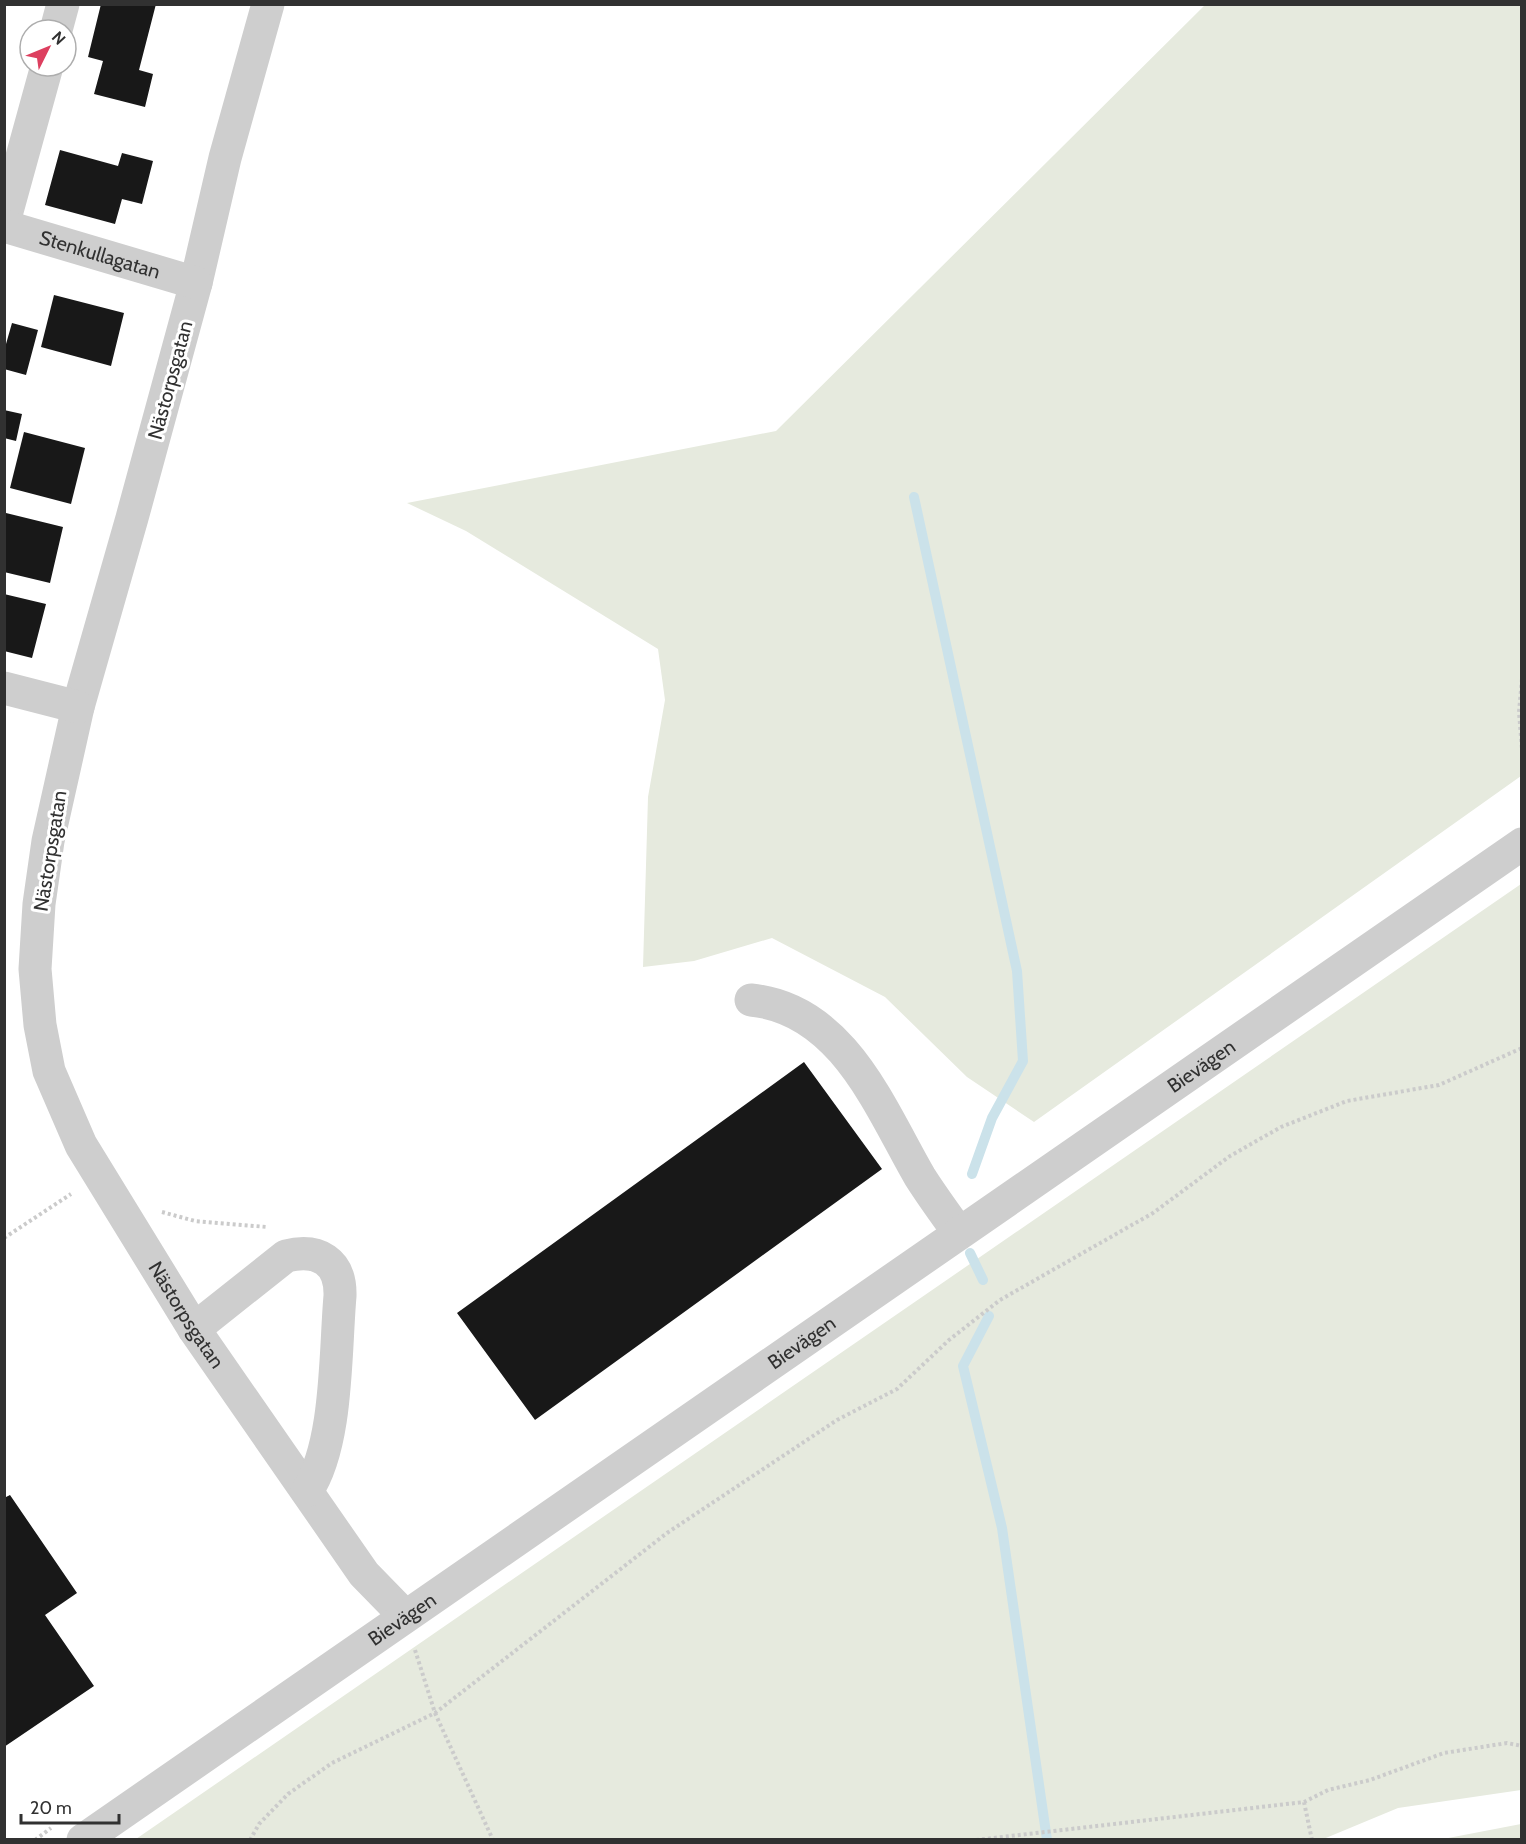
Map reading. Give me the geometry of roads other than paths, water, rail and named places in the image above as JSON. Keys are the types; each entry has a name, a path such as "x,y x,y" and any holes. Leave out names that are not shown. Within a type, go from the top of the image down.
{"street":[{"name":"Nästorpsgatan","path":"268,4 225,158 196,283 78,707 48,841 39,904 35,969 40,1025 49,1071 81,1145 194,1329 364,1574 404,1615"},
{"path":"4,224 14,147 42,78"},
{"name":"Stenkullagatan","path":"4,224 196,283"},
{"path":"4,688 78,707"},
{"name":"Bievägen","path":"83,1839 404,1615 751,1379 1521,844"},
{"path":"751,1000 777,1005 796,1014 839,1047 878,1100 921,1179 959,1233"},
{"path":"194,1329 286,1256 317,1254 336,1271 340,1282 340,1296 328,1438 316,1476 307,1491"}],"waterway":[{"path":"914,497 1017,971 1023,1061 992,1118 972,1174"},
{"path":"970,1253 983,1280"},
{"path":"989,1316 963,1366 1002,1528 1047,1840"}]}
